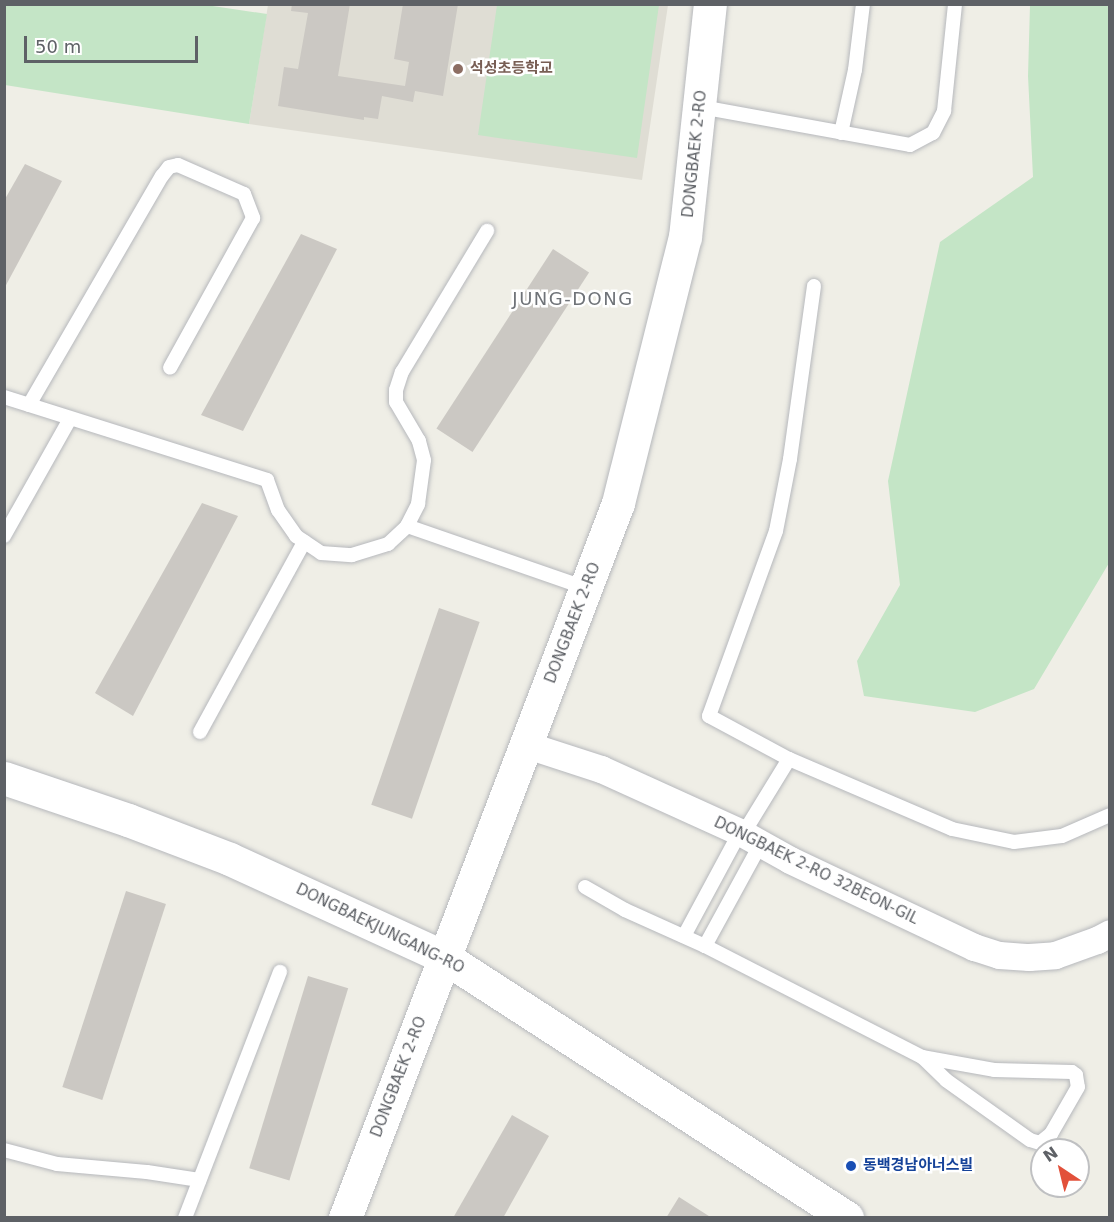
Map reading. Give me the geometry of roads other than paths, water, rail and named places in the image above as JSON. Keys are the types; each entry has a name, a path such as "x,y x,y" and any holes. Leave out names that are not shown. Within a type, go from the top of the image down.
{"street":[{"name":"DONGBAEK 2-RO","path":"345,1218 618,503 685,237 701,107 710,4"},
{"name":"DONGBAEK 2-RO 32BEON-GIL","path":"527,745 601,769 748,837 950,937 999,955 1029,957 1055,955 1110,933"},
{"name":"DONGBAEKJUNGANG-RO","path":"4,778 118,816 230,859 444,957 847,1218"}],"lane":[{"path":"842,133 855,70 863,4"},
{"path":"701,107 910,145 933,133 944,111 955,4"},
{"path":"29,405 162,176 169,167 178,165 244,194 253,218 171,368"},
{"path":"4,397 267,480 278,510 296,536 321,552 352,555 388,544 407,526 418,504 424,460 419,441 396,402 396,390 402,372 487,231"},
{"path":"814,286 790,459 776,531 709,716 789,759 952,829 1014,842 1062,836 1110,815"},
{"path":"4,536 70,419"},
{"path":"407,526 586,588"},
{"path":"200,732 304,542"},
{"path":"684,936 748,837 789,759"},
{"path":"705,946 748,837"},
{"path":"585,886 625,910 705,946 922,1057 946,1080 1030,1140 1040,1143 1051,1134 1078,1087 1076,1075 1072,1072 994,1070 922,1057"},
{"path":"185,1218 280,972"},
{"path":"4,1150 57,1164 147,1172 199,1180"}],"place":[{"name":"석성초등학교","path":"458,69"},
{"name":"동백경남아너스빌","path":"851,1166"}],"district":[{"name":"JUNG-DONG","path":"573,299"}]}
